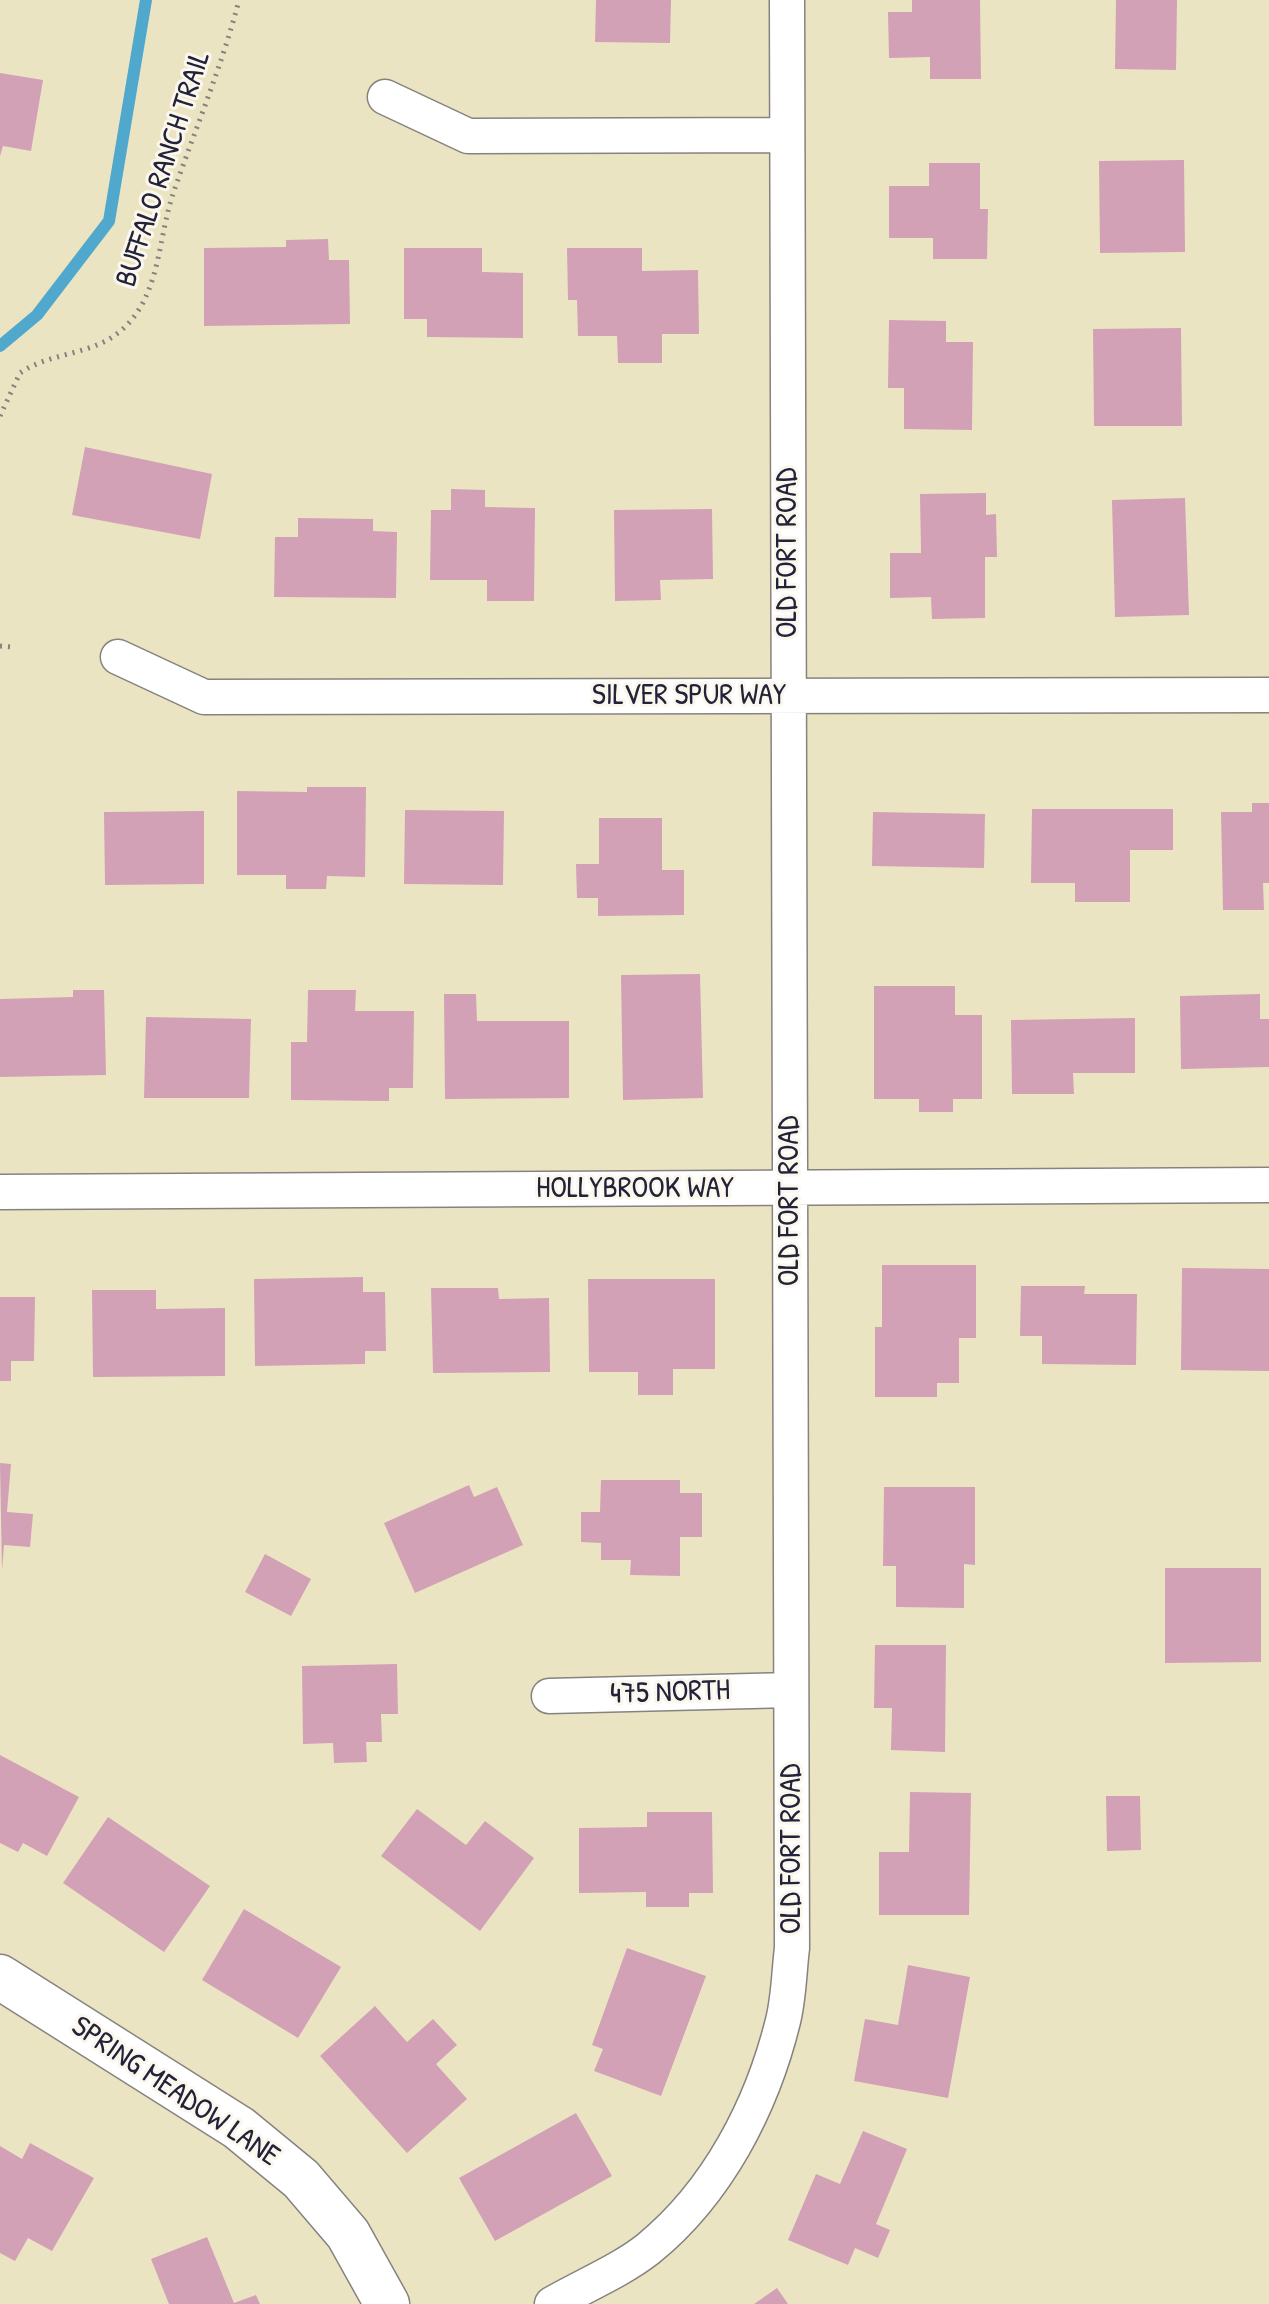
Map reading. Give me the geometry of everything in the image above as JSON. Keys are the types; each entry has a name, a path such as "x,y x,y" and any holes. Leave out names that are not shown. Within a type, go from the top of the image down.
{"street":[{"name":"OLD FORT ROAD","path":"552,2304 647,2249 696,2201 736,2144 765,2084 784,2017 792,1948 787,0"},
{"path":"385,97 468,136 787,135"},
{"name":"SILVER SPUR WAY","path":"118,657 204,697 1269,695"},
{"name":"HOLLYBROOK WAY","path":"0,1192 1269,1185"},
{"name":"475 NORTH","path":"549,1696 791,1690"},
{"name":"SPRING MEADOW LANE","path":"0,1977 239,2128 301,2179 348,2234 387,2304"}],"path":[{"name":"BUFFALO RANCH TRAIL","path":"0,416 20,373 101,344 123,330 138,313 147,297 174,192 225,57 239,0"},
{"path":"0,646 12,647"}],"building":[{"path":"596,0 671,0 670,43 595,42"},
{"path":"912,0 980,0 981,79 930,79 930,57 889,58 888,12 912,12"},
{"path":"1116,0 1177,0 1176,70 1115,69"},
{"path":"0,73 43,80 31,151 3,146 0,156"},
{"path":"1184,160 1185,252 1100,253 1099,161"},
{"path":"929,163 980,163 980,209 988,209 987,259 933,259 933,238 889,238 889,186 929,186"},
{"path":"328,239 329,260 349,260 350,324 204,326 204,248 286,247 286,240"},
{"path":"404,248 482,248 482,272 523,273 523,338 427,337 427,319 404,319"},
{"path":"567,248 642,248 642,271 698,270 699,334 662,334 662,363 618,363 617,336 578,336 577,300 568,300"},
{"path":"889,320 946,321 946,342 973,342 972,430 904,429 904,388 888,388"},
{"path":"1181,328 1182,426 1094,426 1093,329"},
{"path":"85,447 212,474 200,539 72,515"},
{"path":"451,489 485,490 485,507 535,508 534,601 487,601 487,580 430,580 431,510 451,510"},
{"path":"986,493 986,515 996,514 997,557 985,557 985,618 932,619 931,597 890,598 890,553 921,553 920,494"},
{"path":"1185,498 1189,615 1115,617 1112,500"},
{"path":"712,509 713,579 660,580 661,600 615,601 614,510"},
{"path":"298,518 373,519 373,531 397,532 396,598 274,597 275,537 298,537"},
{"path":"307,787 366,787 365,877 327,876 326,889 286,889 286,875 237,875 237,791 307,792"},
{"path":"1252,803 1269,803 1269,883 1263,883 1264,910 1223,910 1221,812 1252,812"},
{"path":"1032,809 1173,809 1173,850 1130,850 1130,902 1075,902 1075,883 1031,883"},
{"path":"405,810 504,811 503,885 404,884"},
{"path":"204,811 204,884 105,885 104,812"},
{"path":"873,812 985,814 984,868 872,866"},
{"path":"599,818 662,818 662,870 684,870 684,915 598,916 598,898 577,898 576,864 599,864"},
{"path":"700,974 703,1098 623,1100 621,975"},
{"path":"874,986 955,986 955,1015 982,1015 982,1099 953,1099 953,1112 919,1112 919,1099 874,1099"},
{"path":"73,990 104,990 106,1075 0,1077 0,999 73,997"},
{"path":"308,990 356,990 355,1011 414,1011 413,1088 389,1088 389,1101 291,1100 291,1042 307,1042"},
{"path":"444,994 476,994 477,1021 569,1021 569,1098 445,1099"},
{"path":"1260,994 1260,1019 1269,1019 1269,1067 1181,1069 1180,996"},
{"path":"146,1017 251,1019 249,1098 144,1098"},
{"path":"1135,1018 1135,1073 1073,1073 1074,1094 1012,1094 1011,1020"},
{"path":"882,1265 976,1265 976,1338 959,1338 959,1383 937,1383 937,1397 875,1397 875,1327 882,1327"},
{"path":"1182,1268 1269,1269 1269,1371 1181,1370"},
{"path":"363,1277 363,1292 385,1292 386,1351 365,1351 365,1364 255,1366 254,1279"},
{"path":"588,1279 715,1279 715,1369 673,1369 673,1395 638,1395 638,1372 589,1372"},
{"path":"1021,1286 1085,1286 1084,1294 1137,1294 1136,1365 1042,1364 1042,1336 1020,1336"},
{"path":"431,1288 498,1288 499,1299 549,1298 550,1372 433,1373"},
{"path":"92,1290 156,1290 156,1309 225,1308 225,1376 93,1377"},
{"path":"0,1297 35,1297 34,1361 11,1361 11,1381 0,1381"},
{"path":"0,1463 11,1464 7,1512 33,1514 30,1547 4,1545 2,1571"},
{"path":"601,1480 680,1480 680,1493 702,1493 702,1537 680,1537 680,1576 630,1575 631,1560 601,1560 601,1543 581,1542 581,1512 600,1512"},
{"path":"469,1485 474,1497 497,1487 523,1545 415,1593 384,1523"},
{"path":"884,1487 975,1487 975,1565 964,1564 964,1608 896,1607 896,1566 883,1566"},
{"path":"265,1554 311,1579 291,1616 245,1592"},
{"path":"1165,1568 1261,1568 1261,1662 1165,1663"},
{"path":"875,1645 946,1645 945,1752 891,1750 892,1708 874,1708"},
{"path":"397,1664 398,1714 381,1714 382,1742 366,1742 367,1762 334,1763 333,1743 303,1744 302,1666"},
{"path":"0,1755 79,1797 47,1856 23,1843 18,1852 0,1843"},
{"path":"910,1792 971,1793 969,1915 879,1915 879,1852 909,1852"},
{"path":"1106,1796 1140,1796 1141,1850 1107,1851"},
{"path":"417,1809 466,1845 485,1821 534,1858 480,1931 381,1856"},
{"path":"647,1812 712,1812 713,1893 689,1893 689,1907 646,1907 646,1892 579,1893 579,1828 647,1827"},
{"path":"108,1817 210,1886 164,1952 63,1883"},
{"path":"244,1909 341,1967 298,2038 202,1980"},
{"path":"627,1948 706,1976 661,2096 594,2071 603,2049 592,2045"},
{"path":"908,1965 970,1977 948,2098 854,2081 865,2019 898,2025"},
{"path":"375,2006 407,2042 433,2019 457,2045 436,2064 467,2099 407,2153 320,2056"},
{"path":"576,2113 612,2176 495,2241 459,2178"},
{"path":"863,2131 907,2149 876,2224 890,2230 878,2258 855,2248 848,2265 788,2240 816,2174 840,2184"},
{"path":"30,2143 94,2178 52,2251 28,2238 15,2261 0,2253 0,2146 22,2159"},
{"path":"207,2237 234,2303 256,2295 260,2304 169,2304 151,2259"},
{"path":"777,2288 788,2304 754,2304"}],"waterway":[{"path":"0,346 37,315 109,221 146,0"}]}
